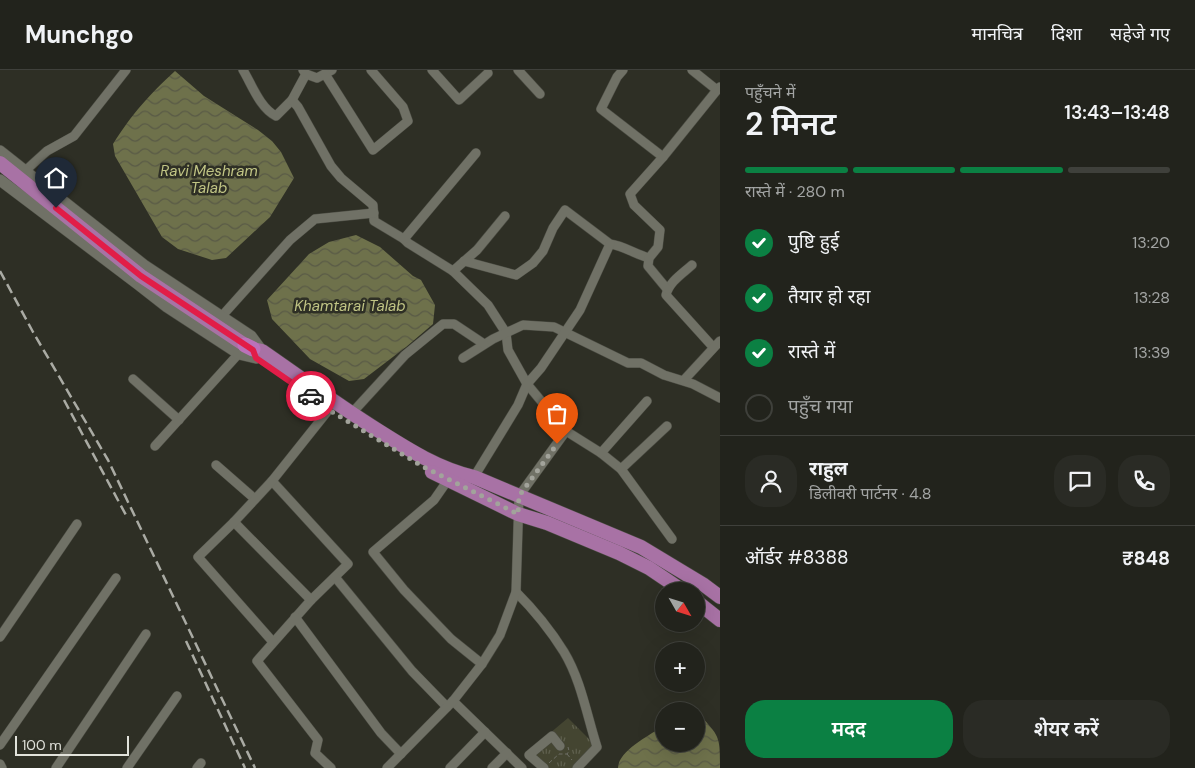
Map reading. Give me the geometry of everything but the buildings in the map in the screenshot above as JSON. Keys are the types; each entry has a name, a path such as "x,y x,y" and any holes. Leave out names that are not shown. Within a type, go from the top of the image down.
{"main road":[{"path":"0,162 141,276 422,466 450,476 474,477 641,547 704,585 720,597"},
{"path":"332,406 352,414 405,448 435,464 450,476 518,514 547,523 619,553 649,568 670,582"},
{"path":"705,608 720,620"}],"street":[{"path":"26,171 47,152 74,136 126,70"},
{"path":"243,70 258,97 271,113 276,116 292,100 305,72 317,78 328,72 373,150 408,121 403,106 371,70"},
{"path":"432,70 459,100 488,73"},
{"path":"518,70 540,94"},
{"path":"623,70 617,77 601,109 663,157"},
{"path":"667,289 648,266 649,258 658,247 660,230 634,205 630,194 663,157 718,88 692,70"},
{"path":"292,100 298,107 331,166 341,178 373,205 374,220 453,271 488,305 506,334 508,350 527,384 566,431 601,453 621,469 672,539"},
{"path":"0,150 144,265 221,317 251,349"},
{"path":"404,239 476,153"},
{"path":"0,180 166,307 251,349"},
{"path":"464,262 516,275 533,263 543,251 553,228 565,210 610,244 618,245 637,255 649,258"},
{"path":"221,317 290,240 314,219 374,213"},
{"path":"453,271 477,250 505,216"},
{"path":"474,477 518,405 527,384 541,368 580,310 610,244"},
{"path":"684,380 717,344 669,301 666,296 667,289 692,265"},
{"path":"352,414 405,355 443,324 454,324 484,344"},
{"path":"463,358 484,344 523,325 554,327 628,363 641,363 664,375 684,380 720,398"},
{"path":"155,446 251,349"},
{"path":"133,379 179,420"},
{"path":"601,453 647,401"},
{"path":"273,642 198,557 272,481 332,406"},
{"path":"621,469 667,426"},
{"path":"387,768 450,704 482,664 500,635 516,592 519,496 566,431"},
{"path":"216,464 255,499"},
{"path":"450,476 434,500 373,552 404,590 451,640 482,664"},
{"path":"272,481 348,564 295,617 258,661 318,740 315,753 331,768"},
{"path":"234,522 311,600"},
{"path":"0,637 77,524"},
{"path":"334,577 412,671 485,732 522,768"},
{"path":"0,745 116,578"},
{"path":"516,592 530,606 564,653 575,677 597,747 577,768"},
{"path":"295,617 381,733 401,754"},
{"path":"56,768 146,634"},
{"path":"126,768 177,696"},
{"path":"450,768 485,732"},
{"path":"544,768 529,755 552,736 560,750"},
{"path":"492,768 507,753"},
{"path":"0,764 2,768"}],"path":[{"path":"544,768 560,750"}],"green space":[{"path":"568,718 598,748 580,768 537,768 525,754"}],"water":[{"name":"Ravi Meshram Talab","path":"175,71 204,96 272,141 281,152 294,178 270,217 226,258 212,260 178,249 162,237 115,156 113,144 127,123"},
{"name":"Khamtarai Talab","path":"356,235 380,247 413,276 421,280 435,305 433,324 364,379 349,381 310,359 272,319 267,300 309,254 329,242"},
{"path":"705,721 715,733 719,743 720,768 618,768 623,755 655,731 655,752 705,752"}],"railway":[{"path":"0,271 33,332 108,460 255,768"},
{"path":"64,400 127,517"},
{"path":"186,641 245,768"}],"way so far":[{"path":"311,396 329,410 422,466 518,514 519,496 557,444"}],"route":[{"path":"56,208 141,276 253,350 256,358 311,396"}]}
